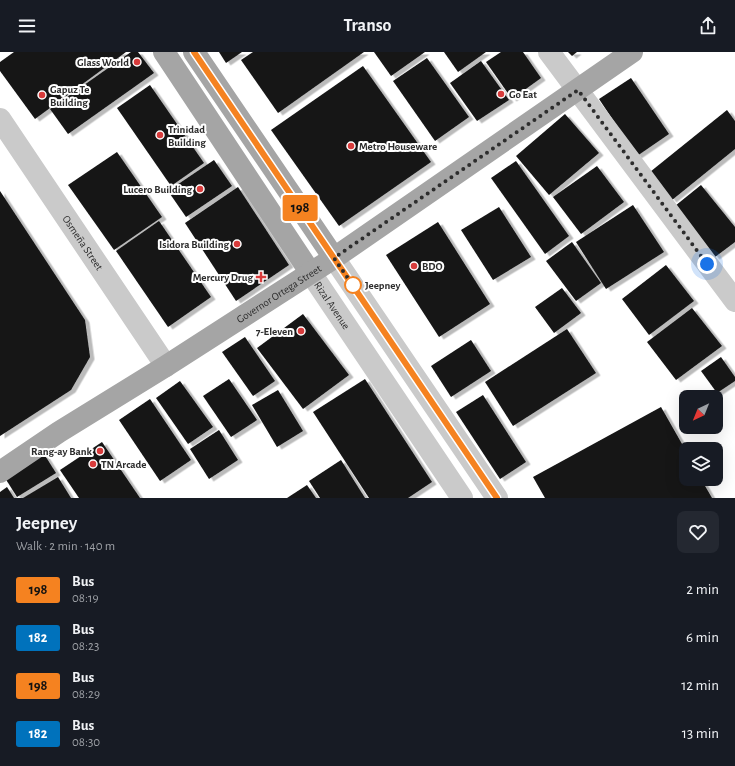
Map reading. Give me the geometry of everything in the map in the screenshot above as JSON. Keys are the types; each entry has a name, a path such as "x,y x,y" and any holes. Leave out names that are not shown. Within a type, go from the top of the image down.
{"main road":[{"name":"Rizal Avenue","path":"164,52 310,272"},
{"path":"194,52 334,258"},
{"name":"Governor Ortega Street","path":"0,472 59,432 166,366 310,272 334,258 632,52"}],"street":[{"path":"549,52 735,301"},
{"name":"Osmeña Street","path":"0,119 166,366"},
{"path":"334,258 497,498"},
{"name":"Rizal Avenue","path":"310,272 462,498"}],"building":[{"name":"Gapuz Te Building","path":"14,52 126,52 35,119 0,71 0,62"},
{"path":"131,52 138,52 154,73 68,134 50,109"},
{"path":"219,52 242,52 226,63"},
{"path":"253,52 364,52 278,113 241,60"},
{"path":"374,52 425,52 391,76"},
{"path":"444,52 486,52 458,72"},
{"path":"501,52 523,52 541,78 512,99 486,62"},
{"path":"568,52 577,52 572,56"},
{"path":"427,58 469,117 435,141 393,81"},
{"path":"481,61 509,100 477,121 450,83"},
{"name":"Metro Houseware","path":"363,66 431,162 339,226 271,130"},
{"path":"631,78 669,134 637,156 599,99"},
{"name":"Trinidad Building","path":"150,85 204,163 171,186 117,108"},
{"path":"727,110 735,121 735,149 672,200 650,172"},
{"path":"565,114 599,153 549,195 516,156"},
{"path":"117,152 162,217 114,250 68,185"},
{"name":"Lucero Building","path":"214,160 232,186 186,217 168,191"},
{"path":"516,161 569,236 545,254 491,178"},
{"path":"597,166 624,202 581,234 553,197"},
{"path":"701,185 735,227 735,242 715,257 675,206"},
{"name":"Isidora Building","path":"238,187 289,265 236,301 185,223"},
{"path":"0,191 85,320 90,357 71,390 0,436"},
{"path":"633,205 664,252 606,289 576,242"},
{"path":"499,207 531,257 493,280 461,230"},
{"path":"159,221 211,297 168,327 116,251"},
{"path":"438,222 490,304 439,337 386,255"},
{"path":"572,242 601,283 576,301 546,261"},
{"path":"666,265 694,301 649,335 622,299"},
{"path":"562,288 581,313 554,333 535,307"},
{"path":"692,308 722,346 676,380 647,342"},
{"path":"303,314 349,375 303,409 257,348"},
{"path":"567,329 596,373 513,426 485,382"},
{"path":"245,337 275,381 253,396 222,352"},
{"path":"471,340 491,371 451,397 431,366"},
{"path":"721,357 735,377 735,381 722,390 715,390 701,371"},
{"path":"229,379 257,420 231,437 203,396"},
{"path":"365,379 432,482 408,498 369,498 313,412"},
{"path":"180,381 213,427 188,444 156,398"},
{"path":"278,390 303,431 277,447 252,405"},
{"path":"483,395 526,462 500,479 456,412"},
{"path":"150,399 191,460 160,481 119,420"},
{"path":"661,407 681,442 679,442 679,486 705,486 712,498 545,498 533,477"},
{"path":"219,430 238,460 209,479 190,449"},
{"name":"TN Arcade","path":"102,442 140,498 79,498 60,470"},
{"path":"44,454 56,473 17,497 5,478"},
{"path":"341,460 365,498 320,498 309,481"},
{"path":"58,477 71,498 23,498"},
{"path":"307,485 316,498 287,498"},
{"path":"7,487 14,498 0,498 0,492"}],"bus line":[{"name":"198","path":"194,52 497,498"}],"place":[{"name":"Glass World","path":"137,62"},
{"name":"Go Eat","path":"501,94"},
{"name":"Gapuz Te Building","path":"42,95"},
{"name":"Trinidad Building","path":"160,135"},
{"name":"Metro Houseware","path":"351,146"},
{"name":"Lucero Building","path":"200,189"},
{"name":"Isidora Building","path":"237,244"},
{"name":"BDO","path":"414,266"},
{"name":"Mercury Drug","path":"261,277"},
{"name":"Jeepney","path":"353,285"},
{"name":"7-Eleven","path":"301,331"},
{"name":"Rang-ay Bank","path":"100,451"},
{"name":"TN Arcade","path":"93,464"}],"route":[{"path":"353,285 356,290 334,258 578,90 707,264"}]}
